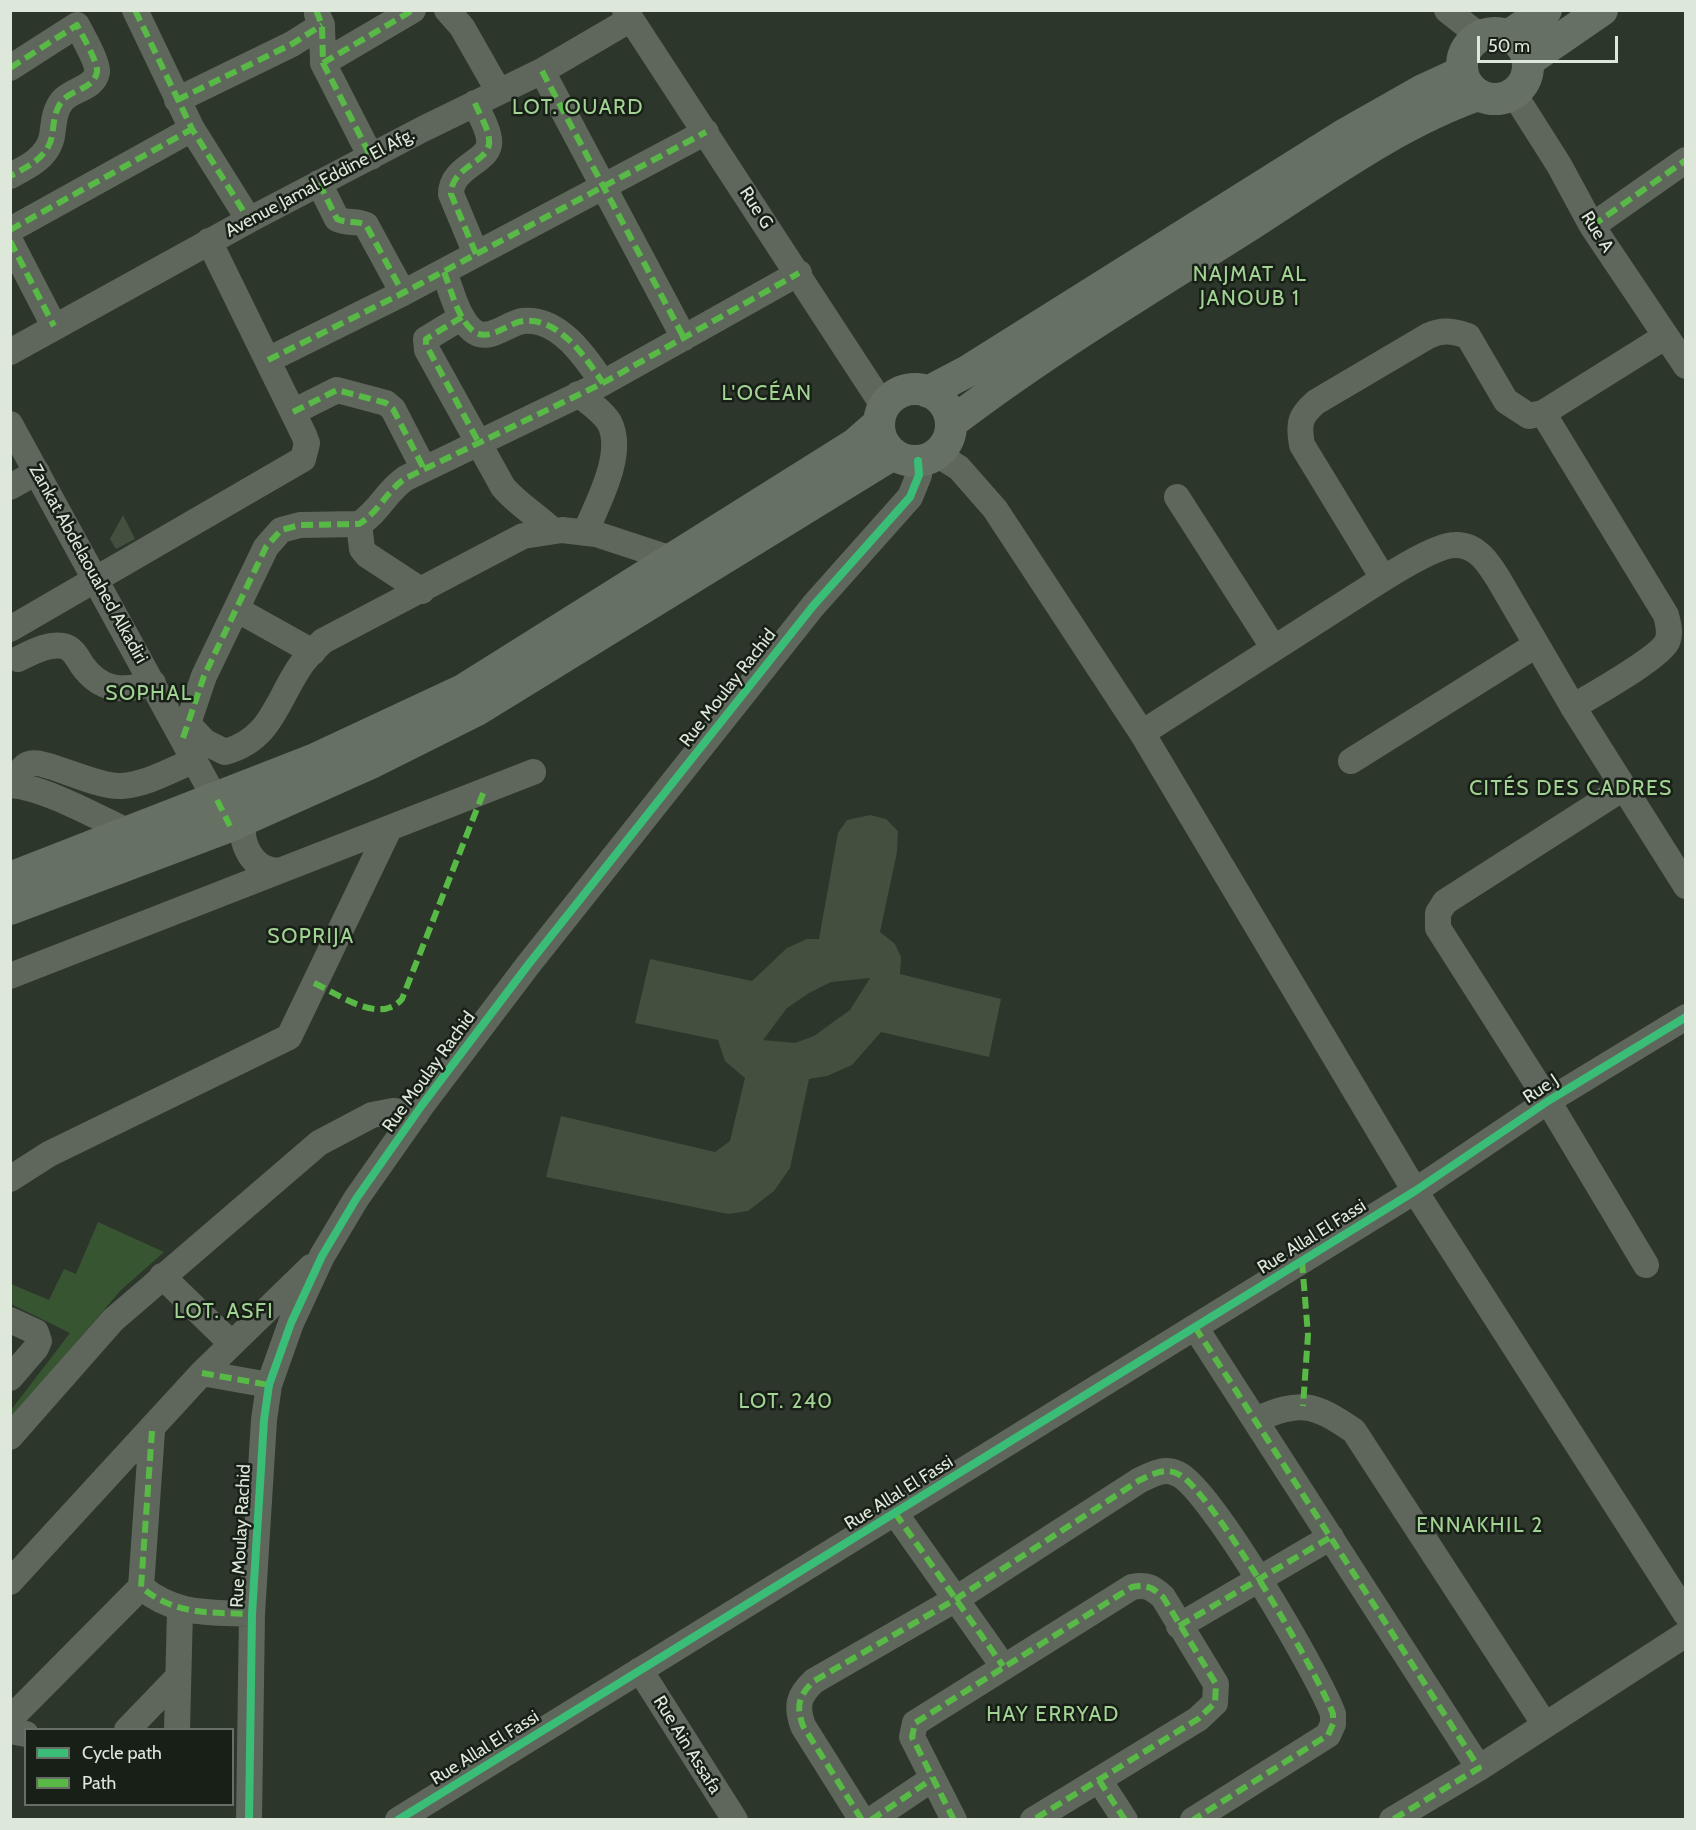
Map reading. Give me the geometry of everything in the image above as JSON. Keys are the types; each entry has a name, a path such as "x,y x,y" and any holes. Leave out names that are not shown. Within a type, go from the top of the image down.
{"main road":[{"path":"1470,83 1465,53 1546,10"},
{"path":"1528,61 1602,10"},
{"path":"10,878 129,832 225,820 313,760 463,690 855,444 895,396 905,391 928,392 966,372 1342,136 1423,90 1470,83 1496,100 1514,94 1526,80 1528,61 1520,44 1495,36"},
{"path":"951,423 1020,372 1356,158 1442,107 1470,83"},
{"path":"10,909 225,820 371,763 475,711 916,456 948,440 951,423 944,404 928,392"},
{"path":"881,415 885,445 916,456"}],"street":[{"path":"135,10 192,129 249,220"},
{"path":"323,63 413,10"},
{"path":"447,10 462,27 499,92"},
{"path":"1447,10 1495,36"},
{"name":"Avenue Jamal Eddine El Afg.","path":"10,352 249,220 475,103 542,71 628,15"},
{"name":"Rue G","path":"628,15 799,273 881,415"},
{"path":"10,68 81,18 97,73 90,84 64,98 57,108 52,138 46,151 34,163 10,176"},
{"path":"177,100 292,44 319,18"},
{"path":"319,18 323,63 371,157"},
{"path":"542,71 601,186 684,338"},
{"name":"Rue A","path":"1514,94 1559,165 1592,226 1686,366"},
{"path":"475,103 489,139 488,148 481,157 456,175 451,184 451,194 476,254"},
{"path":"10,230 192,129"},
{"path":"268,360 444,272 601,186 706,132"},
{"path":"1592,226 1686,160"},
{"path":"320,183 338,219 346,223 358,221 366,225 403,293"},
{"path":"10,241 54,326"},
{"path":"10,629 97,581 303,459 307,443 209,242"},
{"path":"444,272 462,317 472,330 484,335 523,321 537,323 558,332 581,350 603,383"},
{"path":"129,832 31,789 11,785 26,765 35,762 73,776 119,786 142,783 188,740 204,676 266,547 281,530 321,523 359,524 367,519 396,484 603,383 799,273"},
{"path":"462,317 432,334 426,339 426,345 491,469 508,493 553,531"},
{"path":"1383,578 1311,464 1302,445 1298,426 1302,414 1316,402 1439,331 1468,336 1506,401 1529,416 1543,413 1665,336"},
{"path":"293,412 337,390 386,403 393,409 424,469"},
{"path":"578,394 608,421 614,434 610,473 585,533"},
{"path":"1543,413 1666,615 1670,627 1667,642 1656,654 1574,707"},
{"name":"Zankat Abdelaouahed Alkadiri","path":"10,424 153,683 188,740 225,820"},
{"path":"916,456 959,468 994,509 1142,733 1415,1191 1686,1614"},
{"name":"Rue Moulay Rachid","path":"249,1820 242,1775 258,1491 269,1385 291,1323 322,1256 356,1199 528,964 732,705 813,606 910,496 919,475 916,456"},
{"path":"10,487 37,472"},
{"path":"1177,496 1273,647"},
{"path":"359,524 362,549 367,555 422,591"},
{"path":"188,740 205,742 225,752 242,747 261,731 277,712 299,667 324,641 523,536 553,531 585,533 640,547 672,559"},
{"path":"1142,733 1383,578 1455,544 1474,549 1487,562 1499,580 1623,788 1686,886"},
{"path":"236,609 313,652"},
{"path":"1351,761 1536,645"},
{"path":"18,659 44,648 63,646 74,652 90,676 117,688 129,690 153,683"},
{"path":"10,976 533,772"},
{"path":"1623,788 1445,902 1438,913 1438,928 1548,1101 1646,1265"},
{"path":"225,820 262,867 279,871"},
{"path":"225,820 228,847 234,857 237,876 235,889"},
{"path":"10,1179 49,1154 289,1037 388,829"},
{"name":"Rue J","path":"1415,1191 1548,1101 1686,1017"},
{"path":"10,1437 113,1320 319,1143 372,1115 393,1111 416,1114"},
{"name":"Rue Allal El Fassi","path":"398,1820 1415,1191"},
{"path":"10,1582 152,1431 202,1373 322,1256"},
{"path":"162,1276 232,1344"},
{"path":"10,1378 36,1348 39,1341 36,1332 11,1321"},
{"path":"1195,1327 1479,1768"},
{"path":"202,1373 269,1385"},
{"path":"1255,1420 1281,1409 1303,1406 1325,1411 1354,1431 1545,1725"},
{"path":"10,1719 141,1587 152,1431"},
{"path":"862,1820 803,1726 798,1713 798,1702 803,1692 814,1681 956,1599 1140,1480 1156,1472 1170,1470 1181,1475 1195,1488 1260,1580 1329,1703 1333,1724 1328,1735 1305,1751 1193,1820"},
{"path":"895,1513 1003,1666"},
{"path":"1179,1626 1331,1538"},
{"path":"954,1820 912,1737 915,1723 1132,1587 1142,1585 1153,1587 1163,1597 1216,1684 1215,1703 1198,1719 1033,1820"},
{"path":"141,1587 158,1601 180,1610 252,1614"},
{"path":"177,1728 180,1610"},
{"path":"1392,1820 1479,1768 1686,1634"},
{"name":"Rue Ain Assafa","path":"640,1670 735,1820"},
{"path":"129,1728 178,1677"},
{"path":"871,1820 932,1779"},
{"path":"1099,1780 1125,1820"}],"green space":[{"path":"98,1222 164,1252 121,1290 11,1418 11,1410 70,1333 11,1304 11,1284 49,1300 64,1269 76,1274"}],"building":[{"path":"123,515 135,539 116,549 110,539"},
{"path":"870,815 886,819 898,831 897,852 880,932 895,944 901,957 900,974 1001,999 989,1057 881,1032 852,1065 827,1076 809,1079 790,1168 774,1191 748,1211 728,1214 546,1177 561,1116 715,1152 730,1141 745,1078 725,1061 718,1040 635,1023 650,959 752,981 787,948 807,939 819,939 838,833 847,820","holes":["870,978 850,1010 814,1036 795,1043 763,1040 787,1008 809,993 831,982"]}],"marked path":[{"path":"135,10 192,129 249,220"},
{"path":"316,10 322,25 323,63 371,157"},
{"path":"323,63 413,10"},
{"path":"10,68 77,25 97,68 92,82 66,97 59,105 50,143 42,156 10,176"},
{"path":"177,100 292,44 322,25"},
{"path":"542,71 684,338"},
{"path":"475,103 487,130 489,147 479,159 458,176 451,194 476,254"},
{"path":"10,230 192,129"},
{"path":"268,360 403,293 706,132"},
{"path":"1592,226 1686,160"},
{"path":"319,183 337,219 366,225 403,293"},
{"path":"10,241 54,326"},
{"path":"444,272 458,310 472,330 484,335 498,332 523,321 536,321 548,325 560,332 580,351 603,383"},
{"path":"183,738 204,676 266,547 281,530 300,525 359,524 406,478 603,383 799,273"},
{"path":"462,317 426,339 426,345 479,443"},
{"path":"293,412 337,390 386,403 393,409 424,469"},
{"path":"314,983 371,1009 393,1006 402,999 484,791"},
{"path":"217,800 230,826"},
{"path":"1302,1261 1308,1335 1303,1406"},
{"path":"1195,1327 1479,1768 1392,1820"},
{"path":"202,1373 269,1385"},
{"path":"152,1431 141,1587 180,1608 194,1611 252,1614"},
{"path":"862,1820 803,1726 799,1707 809,1686 956,1599 1140,1480 1159,1472 1168,1471 1178,1474 1193,1487 1214,1512 1286,1625 1324,1693 1333,1714 1333,1724 1328,1735 1193,1820"},
{"path":"895,1513 1003,1666"},
{"path":"1179,1626 1331,1537"},
{"path":"954,1820 912,1737 915,1723 1132,1587 1145,1586 1152,1589 1163,1597 1216,1684 1215,1703 1198,1719 1033,1820"},
{"path":"871,1820 932,1779"},
{"path":"1099,1780 1125,1820"}],"cycle path":[{"path":"249,1820 252,1614 264,1420 269,1385 291,1323 322,1256 356,1199 422,1105 528,965 813,606 910,497 919,475 918,461"},
{"path":"398,1820 1415,1191 1548,1101 1686,1017"}],"district":[{"name":"LOT. OUARD","path":"578,108"},
{"name":"NAJMAT AL JANOUB 1","path":"1250,287"},
{"name":"L'OCÉAN","path":"767,394"},
{"name":"SOPHAL","path":"149,694"},
{"name":"CITÉS DES CADRES","path":"1571,789"},
{"name":"SOPRIJA","path":"311,937"},
{"name":"LOT. ASFI","path":"224,1312"},
{"name":"LOT. 240","path":"786,1402"},
{"name":"ENNAKHIL 2","path":"1480,1526"},
{"name":"HAY ERRYAD","path":"1053,1715"}]}
